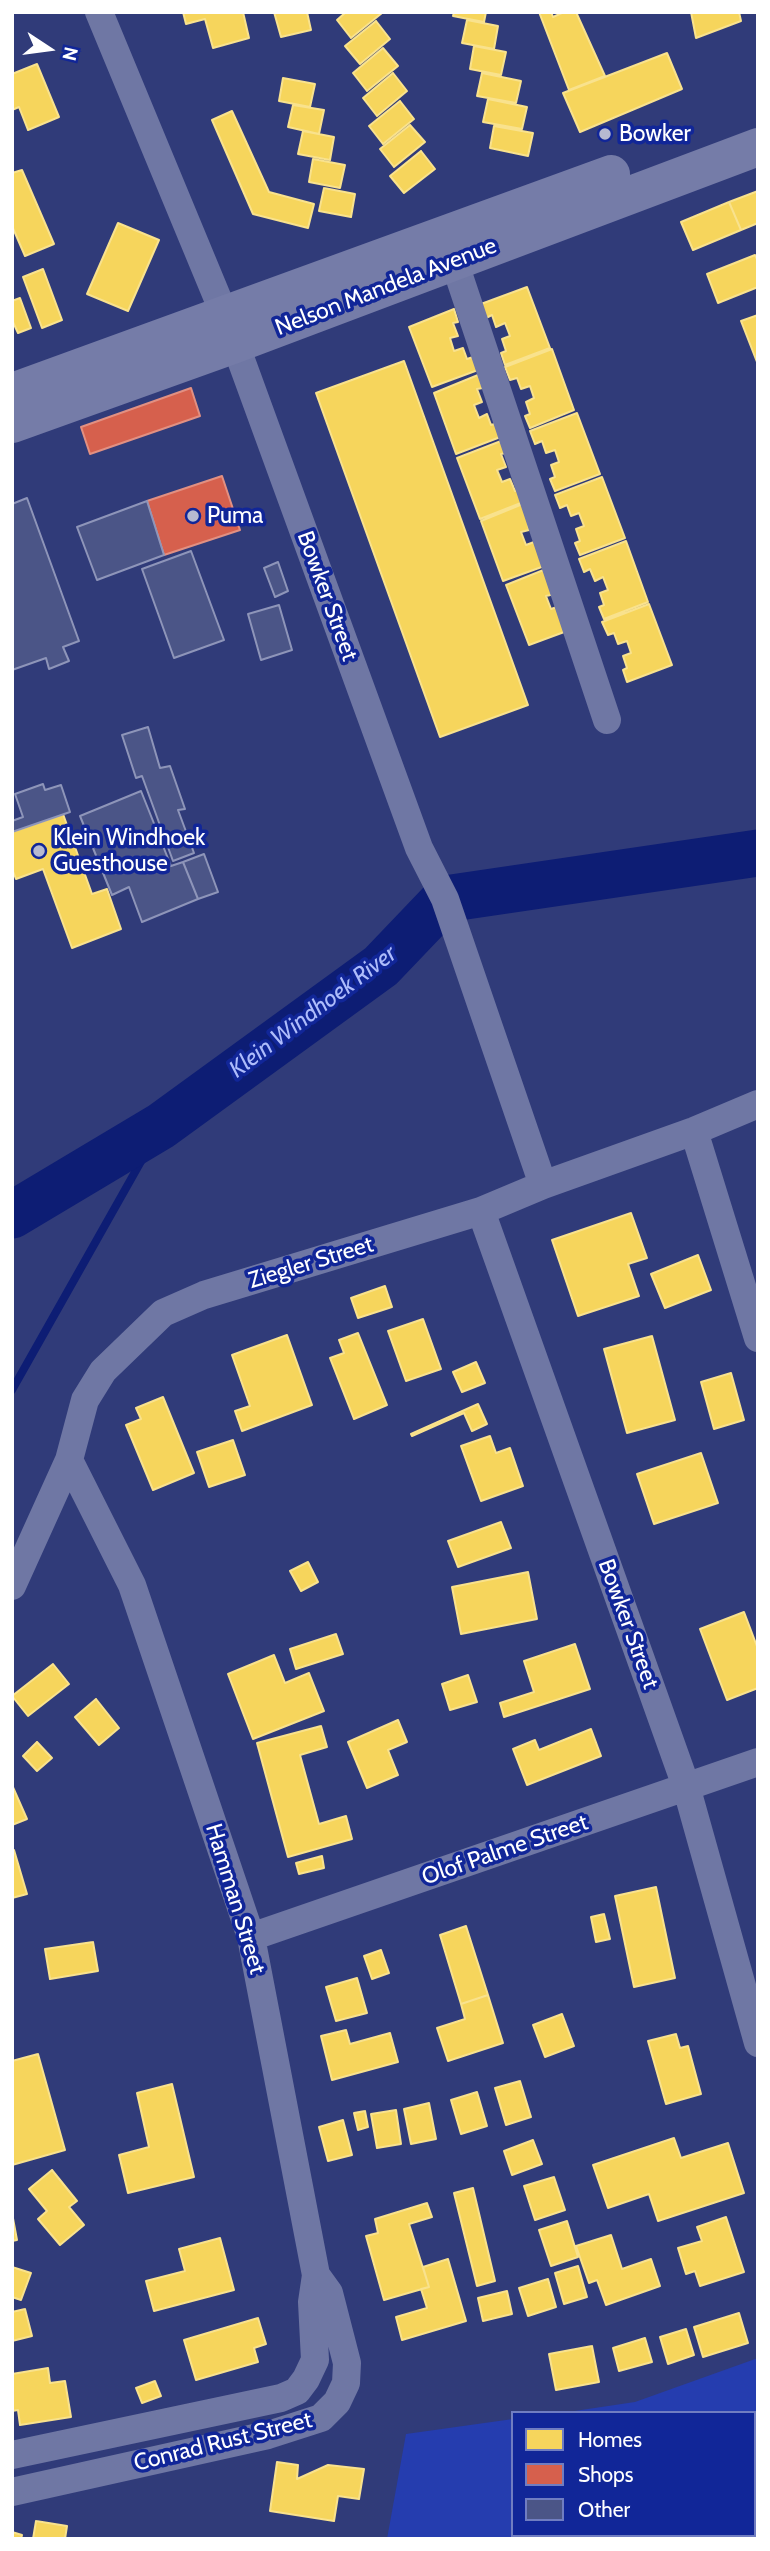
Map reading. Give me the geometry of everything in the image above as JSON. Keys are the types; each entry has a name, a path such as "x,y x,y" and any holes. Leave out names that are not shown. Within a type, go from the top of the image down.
{"main road":[{"name":"Nelson Mandela Avenue","path":"12,424 230,330 758,120"},
{"name":"Nelson Mandela Avenue","path":"12,393 454,261 758,147"}],"street":[{"name":"Bowker Street","path":"99,12 230,330 419,848 445,899 543,1185"},
{"path":"454,261 607,720"},
{"name":"Ziegler Street","path":"12,1586 69,1460 85,1400 103,1371 163,1313 204,1295 481,1211 758,1104"},
{"path":"694,1130 758,1338"},
{"name":"Bowker Street","path":"481,1211 687,1786 758,2043"},
{"name":"Hamman Street","path":"69,1460 132,1586 251,1937 316,2275 312,2302 315,2360"},
{"name":"Olof Palme Street","path":"251,1937 758,1762"},
{"name":"Conrad Rust Street","path":"12,2492 268,2435 321,2418 337,2402 346,2383 347,2363 329,2293 316,2275"},
{"name":"Conrad Rust Street","path":"12,2455 281,2398 297,2391 315,2360"}],"shaded area":[{"path":"758,2358 758,2539 387,2539 406,2434 511,2419 511,2537 756,2537 756,2411 574,2411 635,2402"}],"building: Homes":[{"path":"183,12 243,12 249,38 213,48 205,19 186,24"},
{"path":"274,12 307,12 311,30 281,37"},
{"path":"346,12 382,13 351,38 337,20"},
{"path":"454,12 486,12 484,22 453,16"},
{"path":"539,12 551,12 553,17 564,12 576,12 605,76 569,90"},
{"path":"691,12 739,12 741,21 696,38"},
{"path":"467,20 498,26 494,49 462,43"},
{"path":"376,21 390,39 360,64 345,46"},
{"path":"474,46 506,52 501,75 470,69"},
{"path":"383,48 398,66 367,91 353,73"},
{"path":"667,53 682,89 580,132 563,93"},
{"path":"37,64 59,117 28,130 19,107 12,110 12,74"},
{"path":"393,73 407,91 377,116 363,98"},
{"path":"482,73 521,81 516,103 477,96"},
{"path":"283,78 315,84 310,107 279,101"},
{"path":"488,99 527,107 522,129 483,122"},
{"path":"400,101 414,119 383,144 369,126"},
{"path":"293,105 324,110 319,134 288,127"},
{"path":"232,111 269,192 314,204 308,228 253,214 212,120"},
{"path":"410,125 425,142 394,167 380,149"},
{"path":"494,126 533,133 528,156 490,148"},
{"path":"303,131 334,137 330,160 298,154"},
{"path":"421,151 435,169 404,193 390,176"},
{"path":"313,159 345,165 340,188 309,182"},
{"path":"22,170 54,244 25,256 12,226 12,173"},
{"path":"324,188 355,194 351,217 319,211"},
{"path":"758,191 758,223 741,230 729,202"},
{"path":"729,202 741,230 693,250 681,222"},
{"path":"118,223 159,240 128,311 87,294"},
{"path":"755,255 758,261 758,287 718,303 707,274"},
{"path":"43,269 62,320 42,328 23,277"},
{"path":"527,287 550,348 505,365 501,353 506,351 502,339 510,336 505,323 496,327 492,315 486,318 481,304"},
{"path":"20,298 31,328 18,333 12,320 12,301"},
{"path":"454,309 458,322 453,323 458,336 450,338 454,351 463,348 467,359 473,357 478,370 432,387 409,327"},
{"path":"758,315 758,362 757,362 741,321"},
{"path":"552,349 574,410 530,428 525,416 530,414 526,402 534,398 530,386 521,389 517,378 510,380 505,367"},
{"path":"404,361 528,705 440,737 316,393"},
{"path":"478,375 483,388 477,389 482,402 474,405 479,418 487,414 491,425 498,423 503,436 456,454 434,393"},
{"path":"577,413 600,474 555,491 550,479 555,477 551,465 559,462 555,450 546,453 542,441 535,444 530,431"},
{"path":"501,441 506,453 501,454 506,467 497,470 502,482 510,479 515,491 521,488 526,501 480,519 457,458"},
{"path":"602,477 625,538 580,555 575,543 580,541 576,529 584,526 579,513 571,516 567,505 560,508 555,495"},
{"path":"525,503 529,530 521,532 526,545 534,542 550,564 503,581 481,521"},
{"path":"626,541 648,602 604,619 599,607 604,605 600,593 608,590 603,577 595,581 590,569 584,572 579,559"},
{"path":"551,567 555,594 546,596 551,609 560,606 575,628 529,645 506,585"},
{"path":"649,604 672,665 627,682 623,670 627,668 623,656 631,653 627,641 618,644 614,633 608,635 602,622"},
{"path":"63,814 92,894 107,889 121,929 72,948 43,869 16,879 12,869 12,832"},
{"path":"631,1213 647,1258 628,1264 639,1296 578,1316 552,1240"},
{"path":"698,1255 711,1290 665,1308 651,1274"},
{"path":"385,1286 392,1307 358,1318 351,1298"},
{"path":"423,1319 441,1369 406,1381 388,1331"},
{"path":"358,1333 387,1405 354,1419 330,1358 344,1353 339,1340"},
{"path":"287,1335 312,1405 242,1431 235,1411 250,1406 232,1355"},
{"path":"652,1336 675,1420 627,1433 604,1349"},
{"path":"476,1362 485,1383 462,1392 453,1372"},
{"path":"731,1373 744,1420 714,1429 701,1382"},
{"path":"163,1397 194,1473 153,1490 126,1425 141,1419 136,1408"},
{"path":"478,1404 487,1424 472,1431 464,1413 412,1436 411,1434"},
{"path":"490,1436 496,1453 510,1448 523,1486 481,1501 461,1446"},
{"path":"233,1440 245,1475 209,1487 197,1452"},
{"path":"701,1453 718,1503 654,1524 637,1474"},
{"path":"501,1522 511,1548 458,1567 448,1541"},
{"path":"308,1562 318,1582 301,1591 290,1571"},
{"path":"528,1572 537,1619 461,1634 452,1587"},
{"path":"744,1612 758,1649 758,1688 727,1700 700,1629"},
{"path":"336,1634 343,1654 296,1669 290,1649"},
{"path":"575,1644 590,1689 504,1717 500,1703 534,1692 524,1661"},
{"path":"274,1655 285,1683 309,1673 324,1711 253,1739 228,1674"},
{"path":"53,1664 69,1684 28,1716 12,1696"},
{"path":"468,1675 477,1702 450,1710 442,1684"},
{"path":"96,1699 119,1728 99,1745 75,1717"},
{"path":"398,1720 407,1742 388,1750 398,1775 367,1788 348,1742"},
{"path":"321,1726 327,1747 300,1755 319,1824 346,1816 352,1839 288,1857 257,1743"},
{"path":"591,1729 601,1756 527,1785 513,1749 535,1740 539,1750"},
{"path":"37,1742 52,1758 37,1771 23,1756"},
{"path":"12,1785 27,1819 12,1825"},
{"path":"12,1850 27,1894 12,1898"},
{"path":"322,1856 324,1868 299,1874 296,1863"},
{"path":"656,1887 675,1978 634,1987 615,1896"},
{"path":"604,1914 610,1939 596,1942 591,1917"},
{"path":"466,1926 488,1995 461,2004 440,1935"},
{"path":"93,1942 98,1971 50,1979 45,1949"},
{"path":"381,1950 389,1973 372,1979 364,1956"},
{"path":"357,1978 367,2013 336,2021 326,1987"},
{"path":"488,1995 503,2043 448,2061 437,2028 465,2019 461,2004"},
{"path":"562,2014 574,2046 545,2057 533,2025"},
{"path":"346,2030 350,2044 390,2033 398,2062 332,2080 321,2036"},
{"path":"676,2034 680,2048 688,2046 701,2094 666,2104 648,2041"},
{"path":"38,2054 65,2150 12,2165 12,2061"},
{"path":"520,2081 531,2117 506,2125 495,2088"},
{"path":"172,2084 194,2177 128,2193 119,2155 149,2147 137,2093"},
{"path":"477,2092 487,2126 461,2134 451,2100"},
{"path":"429,2103 436,2139 411,2144 404,2109"},
{"path":"396,2110 401,2144 377,2148 371,2114"},
{"path":"365,2111 368,2127 358,2130 354,2113"},
{"path":"343,2120 352,2155 328,2161 319,2127"},
{"path":"674,2138 681,2158 728,2143 744,2193 658,2221 649,2194 608,2208 593,2165"},
{"path":"533,2140 542,2164 512,2175 504,2151"},
{"path":"52,2170 77,2201 69,2207 84,2225 60,2245 38,2219 47,2211 29,2189"},
{"path":"554,2177 565,2210 535,2220 524,2186"},
{"path":"473,2188 495,2281 477,2286 454,2193"},
{"path":"427,2203 432,2217 409,2224 429,2287 384,2300 366,2236 378,2233 375,2219"},
{"path":"12,2213 17,2240 12,2241"},
{"path":"726,2217 744,2272 700,2286 695,2271 686,2274 678,2248 702,2241 697,2227"},
{"path":"567,2221 578,2257 551,2266 539,2230"},
{"path":"611,2235 622,2269 651,2259 660,2286 606,2305 597,2280 589,2283 576,2246"},
{"path":"220,2238 234,2290 154,2311 146,2281 185,2271 179,2249"},
{"path":"448,2259 466,2321 402,2340 396,2317 427,2308 421,2289 429,2287 423,2267"},
{"path":"578,2266 587,2297 564,2304 555,2273"},
{"path":"12,2267 31,2273 21,2300 12,2297"},
{"path":"548,2279 556,2307 528,2316 519,2288"},
{"path":"507,2291 512,2314 483,2321 478,2298"},
{"path":"25,2309 32,2336 12,2341 12,2312"},
{"path":"739,2313 748,2343 703,2357 694,2327"},
{"path":"258,2318 266,2344 254,2348 258,2362 196,2380 184,2340"},
{"path":"686,2329 694,2355 668,2364 660,2337"},
{"path":"645,2338 652,2362 619,2371 613,2348"},
{"path":"592,2346 599,2382 556,2390 549,2354"},
{"path":"48,2368 50,2383 65,2381 71,2417 20,2425 18,2410 12,2411 12,2374"},
{"path":"155,2381 161,2396 142,2403 136,2388"},
{"path":"277,2462 298,2465 297,2479 328,2465 364,2469 359,2499 338,2496 334,2521 270,2511"},
{"path":"36,2521 67,2526 65,2539 33,2539"},
{"path":"12,2532 22,2535 21,2539 12,2539"}],"building: Shops":[{"path":"191,388 200,416 90,454 81,427"},
{"name":"Puma","path":"222,476 240,530 164,555 147,501"}],"building: Other":[{"path":"27,498 79,641 63,647 69,661 49,669 46,658 12,670 12,504"},
{"path":"147,501 164,555 97,580 77,527"},
{"path":"191,551 224,640 174,658 142,569"},
{"path":"278,562 288,591 275,597 264,568"},
{"path":"279,605 292,650 261,660 248,614"},
{"path":"148,727 160,768 170,766 185,809 178,810 194,853 173,861 142,776 136,778 122,735"},
{"path":"43,784 45,790 61,785 70,812 12,832 12,821 23,817 15,794"},
{"path":"141,791 171,866 183,862 198,899 142,922 129,887 112,895 80,816"},
{"path":"204,854 218,892 198,899 183,862"}],"waterway":[{"name":"Klein Windhoek River","path":"12,1215 161,1126 381,966 445,899 758,853"},
{"path":"12,1390 161,1126"}],"place":[{"name":"Bowker","path":"605,134"},
{"name":"Puma","path":"193,516"},
{"name":"Klein Windhoek Guesthouse","path":"39,851"}]}
